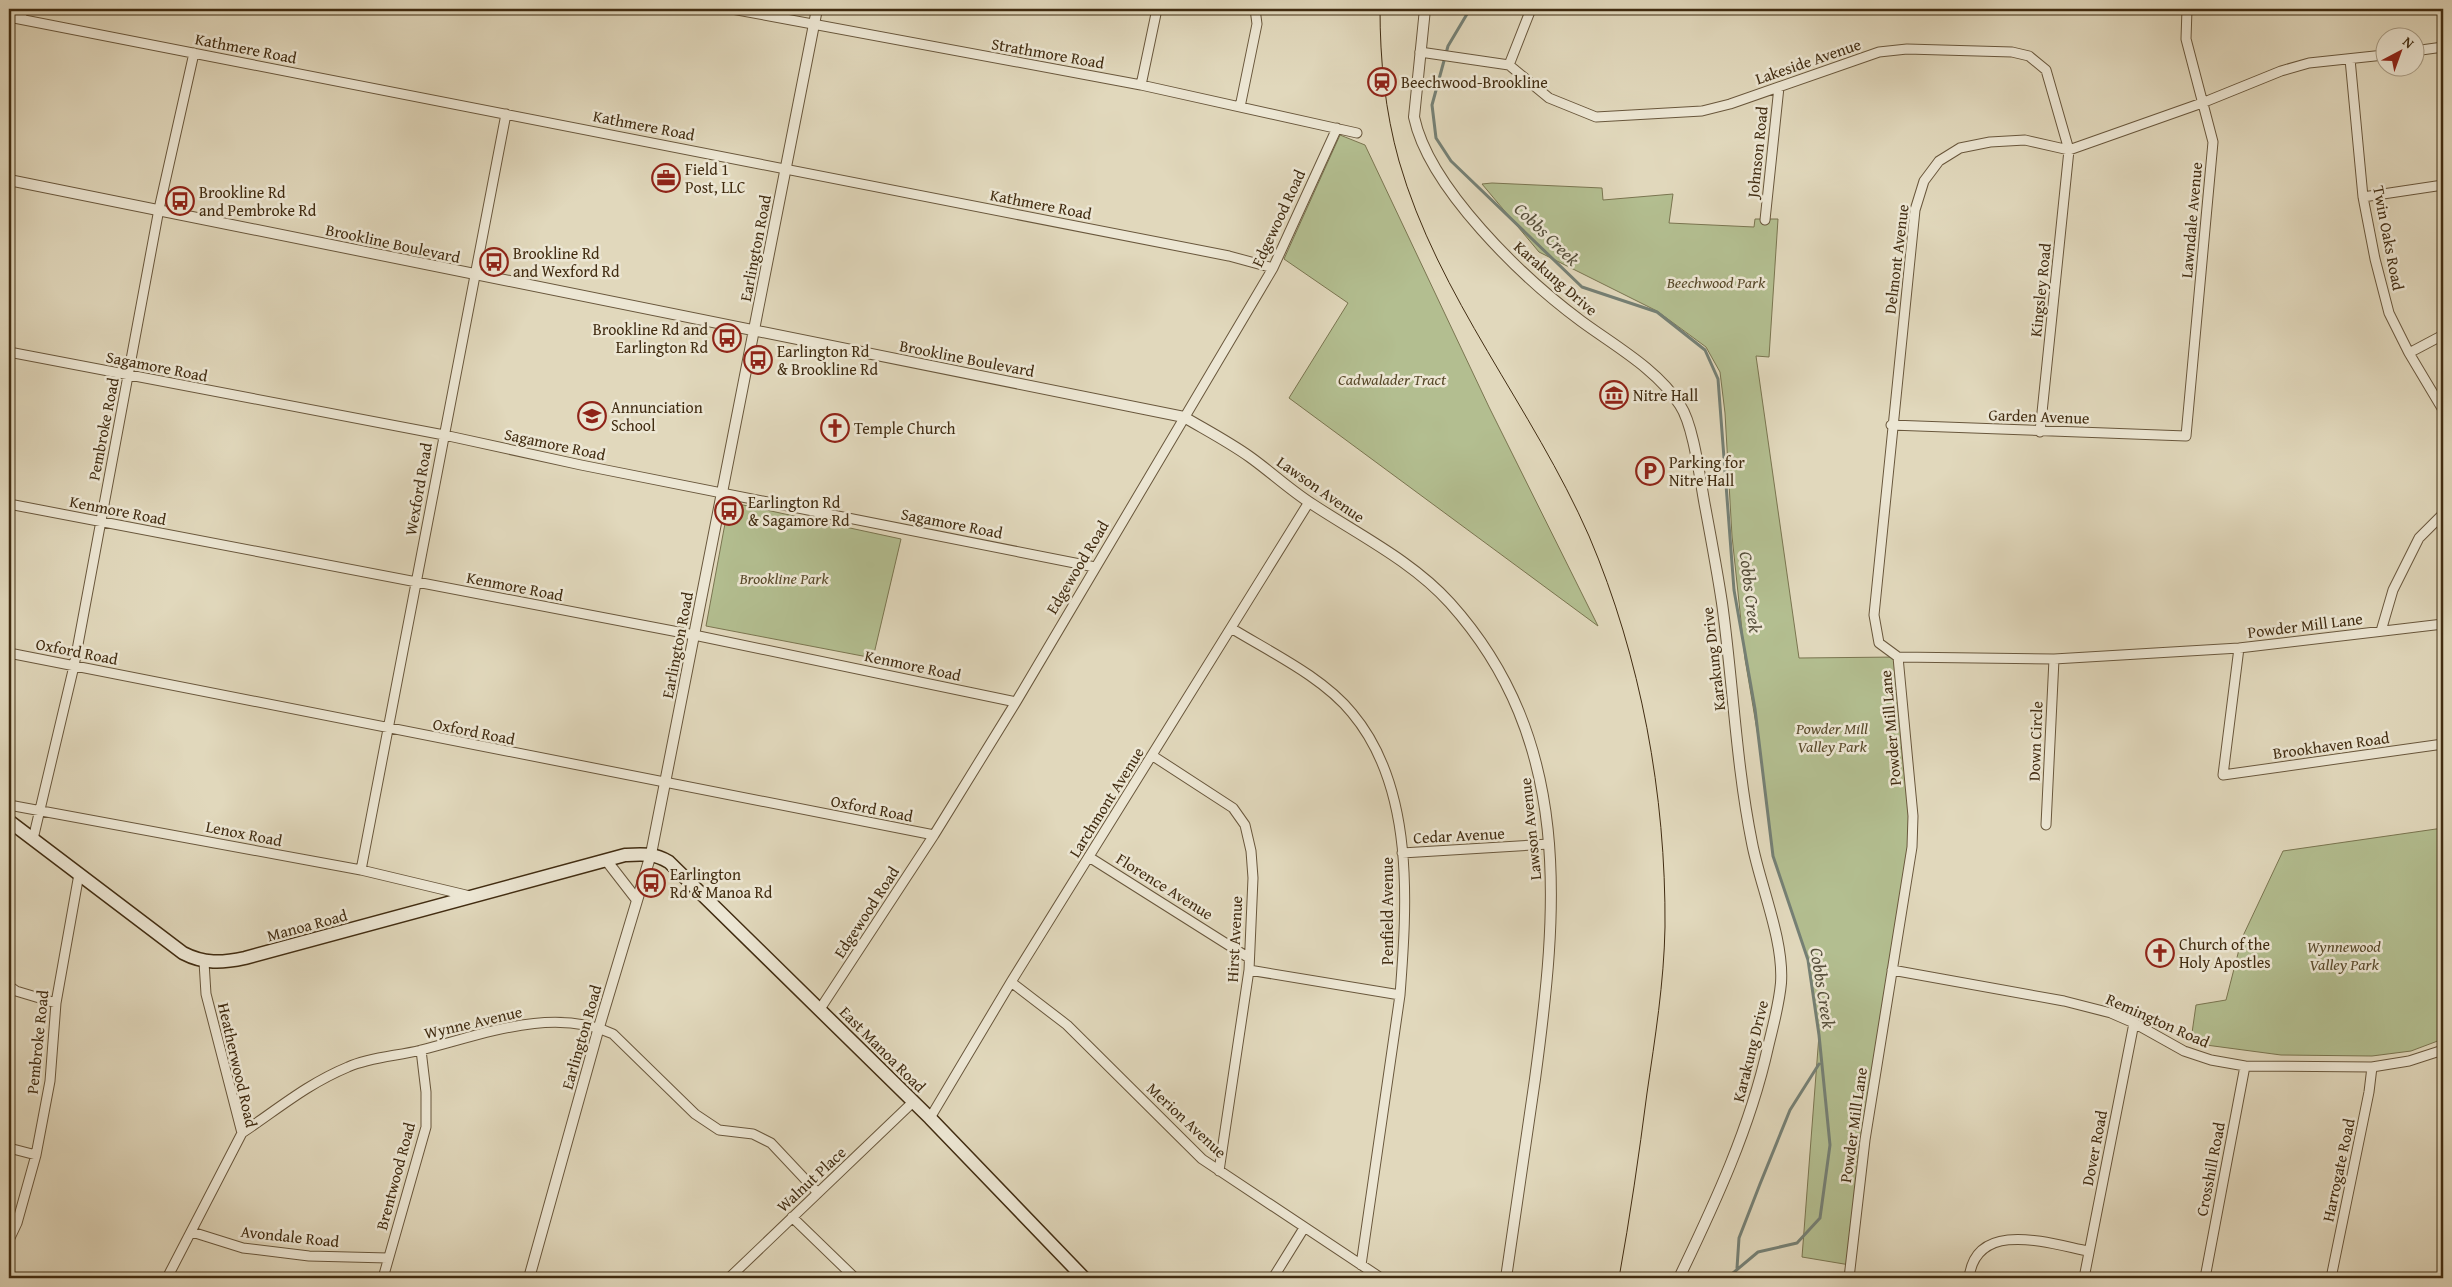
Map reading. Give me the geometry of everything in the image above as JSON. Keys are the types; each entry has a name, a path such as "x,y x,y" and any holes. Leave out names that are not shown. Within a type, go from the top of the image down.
{"main road":[{"name":"Manoa Road","path":"9,821 183,953 204,962 245,958 606,860 651,854"},
{"name":"East Manoa Road","path":"651,854 669,862 820,1009 930,1118 1084,1278"}],"street":[{"path":"21,19 23,9"},
{"name":"Strathmore Road","path":"732,9 1141,85 1357,133"},
{"name":"Earlington Road","path":"529,1278 599,1027 651,854 816,9"},
{"path":"1141,85 1157,9"},
{"path":"1240,106 1257,24 1255,9"},
{"name":"Karakung Drive","path":"1425,9 1414,117 1418,133 1433,164 1457,199 1504,254 1567,310 1659,378 1682,407 1695,450 1722,600 1748,820 1774,931 1781,979 1776,1012 1762,1074 1736,1151 1692,1253 1679,1278"},
{"path":"1420,52 1509,65 1531,9"},
{"name":"Lawndale Avenue","path":"2186,436 2213,142 2186,39 2187,9"},
{"name":"Kathmere Road","path":"9,17 1229,256 1273,268"},
{"path":"2424,50 2443,47"},
{"name":"Lakeside Avenue","path":"1509,65 1550,98 1596,117 1702,111 1779,87 1879,52 1907,49 2012,52 2029,56 2046,70 2069,150"},
{"name":"Pembroke Road","path":"33,839 74,666 159,209 194,54"},
{"path":"2069,150 2309,62 2374,55"},
{"name":"Twin Oaks Road","path":"2350,59 2363,197 2375,259 2389,313 2443,410"},
{"name":"Johnson Road","path":"1765,220 1779,87"},
{"name":"Wexford Road","path":"361,870 506,114"},
{"name":"Edgewood Road","path":"820,1009 934,835 1016,702 1273,268 1337,128"},
{"name":"Delmont Avenue","path":"1898,657 1878,643 1874,615 1915,210 1924,181 1939,161 1960,148 1990,142 2025,140 2069,150"},
{"name":"Kingsley Road","path":"2040,432 2069,150"},
{"name":"Brookline Boulevard","path":"9,180 159,209 476,276 1184,417"},
{"path":"2363,197 2443,185"},
{"path":"2410,353 2443,335"},
{"name":"Sagamore Road","path":"9,352 444,435 580,465 1095,567"},
{"name":"Lawson Avenue","path":"1184,417 1248,455 1309,502 1414,569 1448,601 1472,629 1496,665 1525,724 1539,768 1546,812 1552,926 1544,1009 1506,1278"},
{"name":"Garden Avenue","path":"1892,425 2186,436"},
{"name":"Larchmont Avenue","path":"930,1118 1011,982 1309,502"},
{"name":"Kenmore Road","path":"9,504 694,635 1016,702"},
{"path":"2381,631 2393,590 2419,538 2443,514"},
{"name":"Powder Mill Lane","path":"1849,1278 1865,1140 1912,847 1913,816 1898,657 2054,659 2239,648 2443,624"},
{"name":"Penfield Avenue","path":"1232,628 1299,669 1334,695 1352,713 1383,764 1393,794 1402,853 1404,885 1400,995 1361,1265"},
{"name":"Brookhaven Road","path":"2239,648 2223,775 2443,744"},
{"name":"Oxford Road","path":"9,653 934,835"},
{"name":"Down Circle","path":"2046,826 2054,659"},
{"name":"Hirst Avenue","path":"1153,756 1233,808 1245,825 1251,851 1253,878 1249,970 1219,1171"},
{"name":"Lenox Road","path":"9,805 361,870 473,897"},
{"name":"Cedar Avenue","path":"1402,853 1549,844"},
{"name":"Florence Avenue","path":"1089,857 1249,958"},
{"path":"606,860 637,900"},
{"name":"Pembroke Road","path":"9,1240 17,1223 36,1155 50,1081 56,1003 78,874"},
{"name":"Heatherwood Road","path":"167,1278 242,1133 206,994 204,962"},
{"path":"1249,970 1400,995"},
{"name":"Remington Road","path":"1892,970 2064,1001 2111,1013 2134,1023 2184,1051 2211,1060 2245,1066 2372,1067 2409,1061 2443,1050"},
{"name":"Merion Avenue","path":"1011,982 1067,1025 1202,1159 1381,1278"},
{"path":"9,986 16,991 56,1003"},
{"name":"Wynne Avenue","path":"242,1133 304,1088 350,1066 496,1030 544,1022 599,1027 613,1034 695,1114 711,1125 719,1130 731,1133 753,1134 771,1143 818,1193"},
{"name":"Dover Road","path":"2084,1278 2134,1023"},
{"name":"Brentwood Road","path":"383,1278 426,1127 426,1092 421,1050"},
{"name":"Crosshill Road","path":"2205,1278 2245,1066"},
{"name":"Harrogate Road","path":"2331,1278 2369,1092 2372,1067"},
{"name":"Walnut Place","path":"729,1278 913,1102"},
{"path":"9,1148 36,1155"},
{"path":"792,1217 855,1278"},
{"path":"1273,1278 1304,1228"},
{"name":"Avondale Road","path":"192,1232 253,1249 309,1256 388,1258"},
{"path":"1969,1278 1980,1254 2000,1240 2022,1238 2088,1251"}],"green space":[{"name":"Cadwalader Tract","path":"1340,135 1365,145 1489,407 1598,626 1289,398 1348,303 1284,259"},
{"name":"Powder Mill Valley Park","path":"1482,184 1602,188 1603,200 1673,194 1669,223 1754,227 1755,219 1778,219 1769,357 1756,356 1799,658 1898,657 1913,816 1850,1265 1802,1257 1819,1035 1808,960 1773,856 1759,742 1745,659 1732,536 1725,413 1720,372 1706,347 1657,311 1539,252"},
{"name":"Brookline Park","path":"729,502 901,539 873,658 706,626"},
{"name":"Wynnewood Valley Park","path":"2443,828 2443,1039 2411,1051 2372,1056 2281,1055 2206,1045 2191,1040 2196,1005 2226,1000 2242,938 2283,851"}],"waterway":[{"name":"Cobbs Creek","path":"1470,9 1448,46 1432,105 1436,138 1451,161 1582,287 1657,312 1705,350 1718,379 1734,590 1755,709 1773,856 1808,960 1819,1035 1830,1145 1820,1218 1797,1243 1758,1252 1727,1278"},
{"name":"Cobbs Creek","path":"1737,1268 1739,1238 1760,1184 1790,1110 1819,1064"}],"tram line":[{"path":"1380,9 1382,66 1390,123 1399,161 1416,211 1437,259 1461,306 1541,443 1589,536 1623,630 1647,728 1661,827 1664,877 1664,948 1656,1031 1619,1278"}],"place":[{"name":"Beechwood-Brookline","path":"1382,82"},
{"name":"Field 1 Post, LLC","path":"666,178"},
{"name":"Brookline Rd and Pembroke Rd","path":"180,201"},
{"name":"Brookline Rd and Wexford Rd","path":"494,262"},
{"name":"Brookline Rd and Earlington Rd","path":"727,338"},
{"name":"Earlington Rd & Brookline Rd","path":"758,360"},
{"name":"Nitre Hall","path":"1614,395"},
{"name":"Annunciation School","path":"592,416"},
{"name":"Temple Church","path":"835,428"},
{"name":"Parking for Nitre Hall","path":"1650,471"},
{"name":"Earlington Rd & Sagamore Rd","path":"729,511"},
{"name":"Earlington Rd & Manoa Rd","path":"651,883"},
{"name":"Church of the Holy Apostles","path":"2160,953"}],"park label":[{"name":"Beechwood Park","path":"1716,282"}]}
